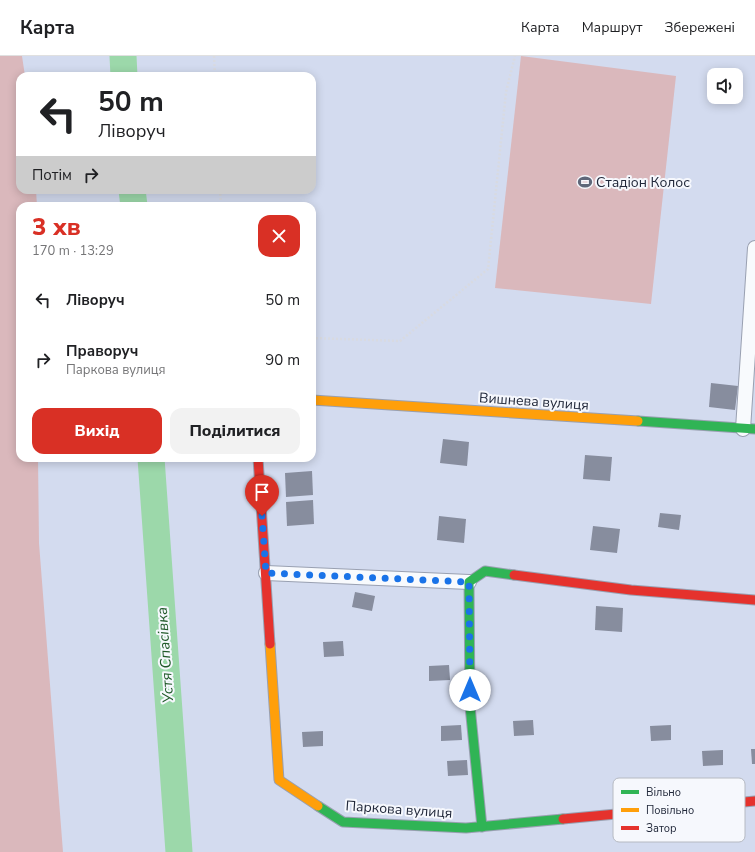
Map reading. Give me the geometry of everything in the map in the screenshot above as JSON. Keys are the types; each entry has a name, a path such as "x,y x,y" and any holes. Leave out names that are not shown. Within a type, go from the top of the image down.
{"street":[{"path":"749,429 755,248"},
{"name":"Вишнева вулиця","path":"316,400 749,429"},
{"name":"Паркова вулиця","path":"258,462 279,780 344,822 466,828 613,814"},
{"path":"266,573 469,582 485,571 631,590 755,600"},
{"path":"469,582 470,706 482,826"},
{"name":"Паркова вулиця","path":"745,803 755,802"}],"path":[{"path":"214,56 215,72"},
{"path":"316,338 400,341 488,269 506,92 515,56"}],"shaded area":[{"path":"0,56 22,56 24,72 16,72 16,194 36,194 37,202 16,202 16,462 38,462 39,543 63,852 0,852"},
{"name":"Стадіон Колос","path":"521,56 676,76 651,304 495,288"}],"building":[{"path":"711,383 738,386 735,410 709,407"},
{"path":"443,439 469,442 467,466 440,463"},
{"path":"585,455 612,457 610,481 583,479"},
{"path":"312,471 313,495 286,497 285,473"},
{"path":"313,500 314,524 287,526 286,502"},
{"path":"660,513 681,515 679,530 658,527"},
{"path":"439,516 466,519 464,543 437,540"},
{"path":"593,526 620,529 617,553 590,550"},
{"path":"355,592 375,596 372,611 352,607"},
{"path":"596,606 623,608 622,632 595,630"},
{"path":"343,641 344,656 324,657 323,642"},
{"path":"449,665 450,680 429,681 429,666"},
{"path":"533,720 534,735 514,736 513,721"},
{"path":"461,725 462,740 441,741 441,726"},
{"path":"671,725 671,740 651,741 650,726"},
{"path":"323,731 323,746 303,747 302,732"},
{"path":"751,749 755,749 755,764 752,764"},
{"path":"723,750 723,765 703,766 702,751"},
{"path":"467,760 468,775 448,776 447,761"}],"waterway":[{"name":"Устя Спасівка","path":"123,56 124,72"},
{"name":"Устя Спасівка","path":"132,194 134,202"},
{"name":"Устя Спасівка","path":"151,462 179,852"}],"traffic: fast":[{"path":"638,421 755,429"},
{"path":"482,827 470,706 469,582 485,571 514,575"},
{"path":"318,806 343,822 466,828 563,819"}],"traffic: slow":[{"path":"316,400 638,421"},
{"path":"270,644 279,780 318,806"}],"traffic: jam":[{"path":"258,462 270,644"},
{"path":"514,575 631,590 755,600"},
{"path":"745,802 755,801"},
{"path":"563,819 613,814"}],"place":[{"name":"Стадіон Колос","path":"585,182"}],"route":[{"path":"262,516 266,573 469,582 470,690"}]}
